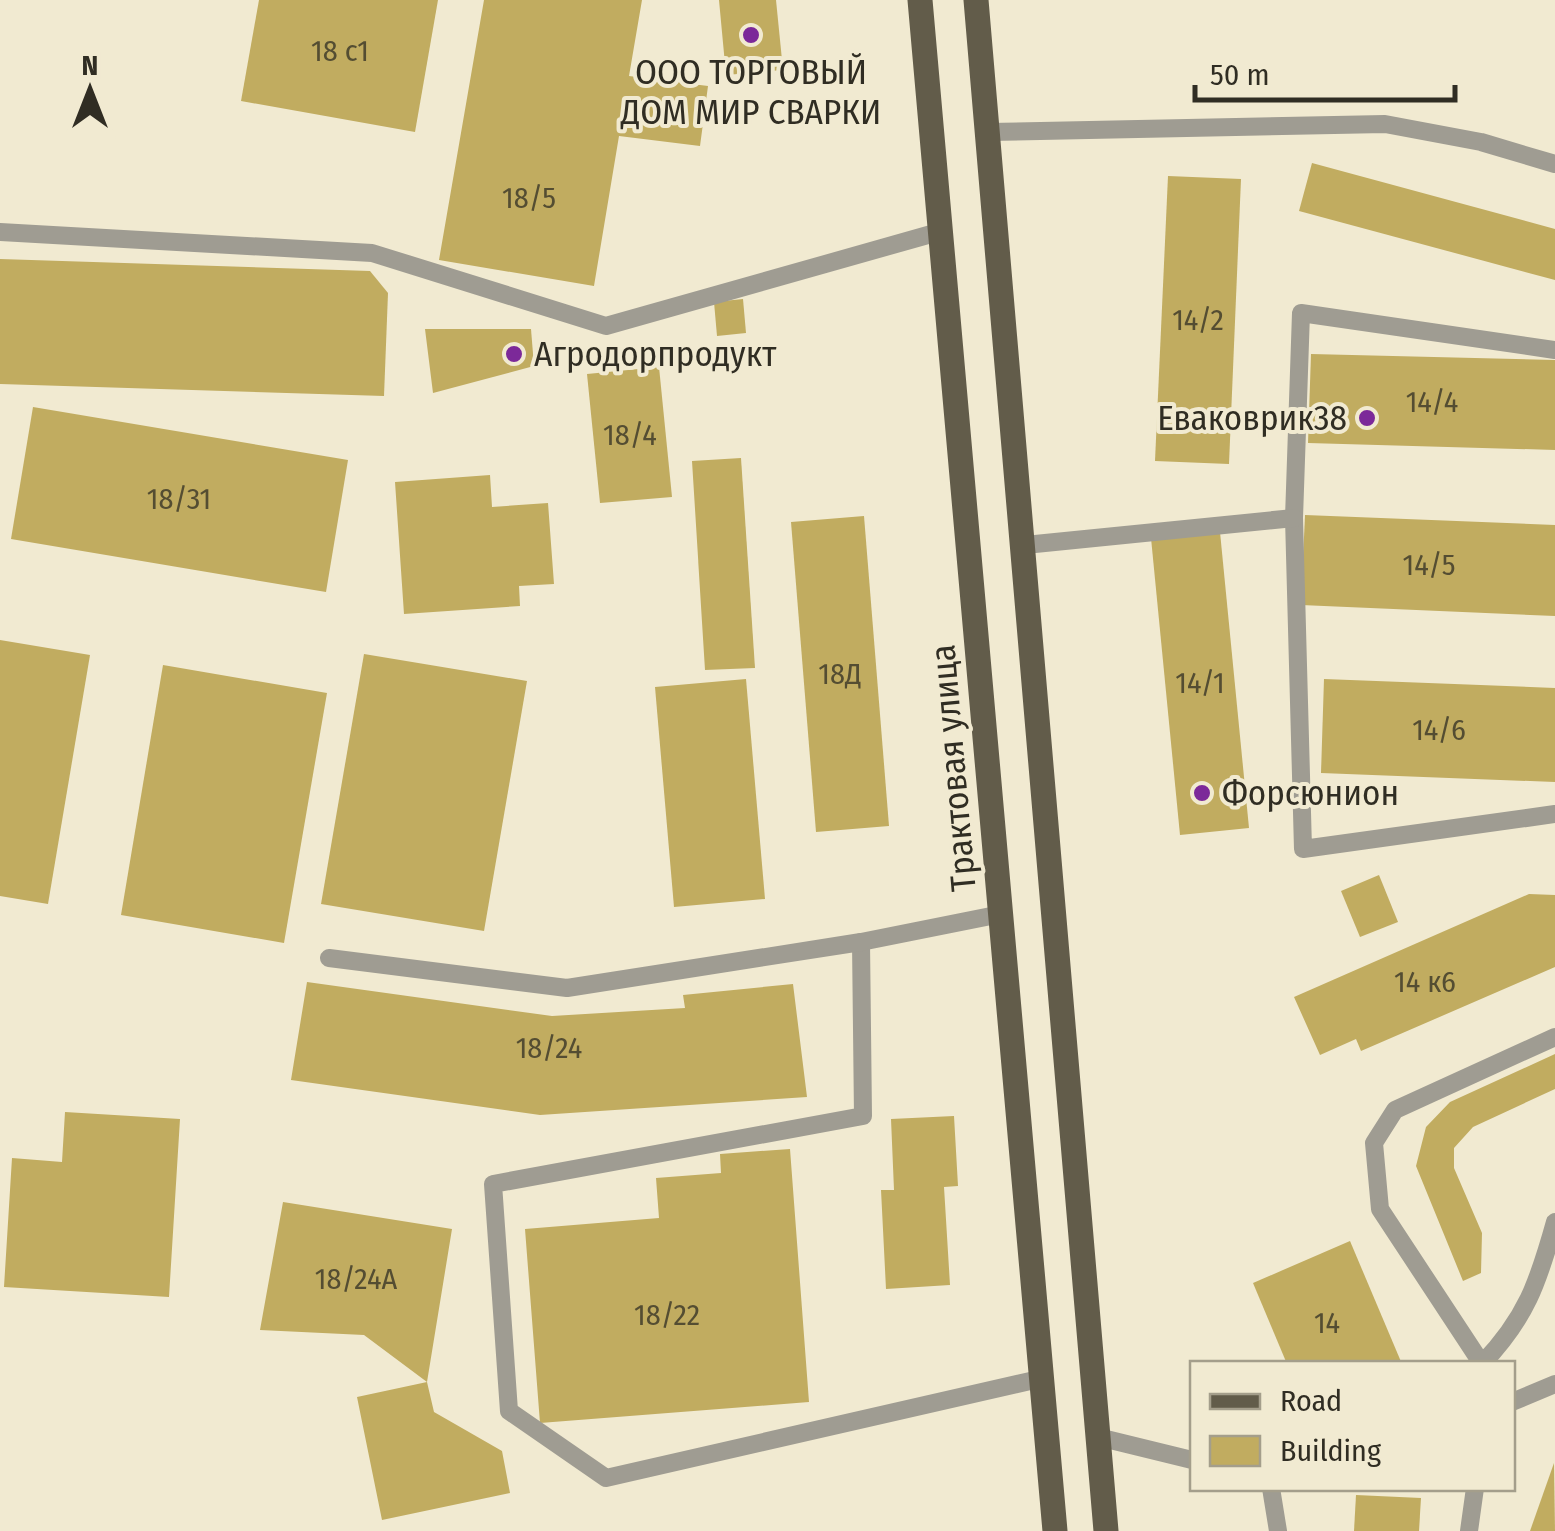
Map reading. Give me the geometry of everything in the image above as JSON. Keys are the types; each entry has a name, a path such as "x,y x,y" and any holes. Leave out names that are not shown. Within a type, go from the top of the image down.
{"main road":[{"name":"Трактовая улица","path":"920,0 1053,1529"},
{"path":"976,0 1106,1531"}],"lane":[{"path":"988,132 1385,124 1481,142 1555,164"},
{"path":"0,232 372,253 606,326 942,232"},
{"path":"1555,350 1301,313 1294,518 1303,848 1555,814"},
{"path":"1025,545 1294,518"},
{"path":"329,958 567,988 861,942 1000,914"},
{"path":"861,942 863,1116 493,1184 510,1412 606,1478 1039,1379"},
{"path":"1480,1361 1380,1209 1374,1143 1395,1110 1555,1037"},
{"path":"1485,1361 1514,1330 1540,1276 1555,1222"},
{"path":"1515,1401 1555,1384"},
{"path":"1098,1437 1190,1460"},
{"path":"1271,1491 1278,1531"},
{"path":"1468,1531 1475,1491"}],"building":[{"path":"259,0 438,0 415,132 241,101"},
{"path":"484,0 642,0 629,76 708,86 700,146 619,136 594,286 439,260"},
{"name":"ООО ТОРГОВЫЙ ДОМ МИР СВАРКИ","path":"719,0 776,0 783,70 726,75"},
{"path":"1312,163 1555,229 1555,280 1299,211"},
{"path":"1168,176 1241,179 1229,464 1155,461"},
{"path":"0,259 370,271 388,293 384,396 0,384"},
{"path":"743,299 746,333 717,336 714,302"},
{"path":"425,329 531,329 534,366 433,393"},
{"path":"1311,354 1555,360 1555,450 1308,443"},
{"path":"659,367 672,497 600,503 587,374"},
{"path":"33,407 348,460 326,592 11,539"},
{"path":"741,458 755,668 705,670 692,461"},
{"path":"490,475 492,507 548,503 554,584 519,586 520,606 404,614 395,482"},
{"path":"1305,515 1555,525 1555,616 1301,605"},
{"path":"864,516 889,826 816,832 791,522"},
{"path":"1220,532 1249,828 1180,835 1151,538"},
{"path":"0,640 90,655 48,904 0,896"},
{"path":"364,654 527,681 484,931 321,904"},
{"path":"163,665 327,693 284,943 121,915"},
{"path":"746,679 765,899 674,907 655,687"},
{"path":"1324,679 1555,688 1555,782 1321,773"},
{"path":"1379,875 1398,922 1360,937 1341,891"},
{"path":"1529,894 1555,895 1555,967 1361,1051 1356,1039 1320,1055 1294,997"},
{"path":"307,982 552,1016 685,1008 683,995 793,984 807,1097 540,1115 291,1080"},
{"path":"1555,1054 1555,1089 1473,1127 1454,1148 1454,1168 1482,1233 1481,1273 1463,1281 1416,1166 1426,1127 1450,1102"},
{"path":"65,1112 180,1119 169,1297 4,1287 12,1158 62,1162"},
{"path":"954,1116 958,1186 944,1187 950,1285 886,1289 881,1190 894,1190 891,1119"},
{"path":"790,1149 809,1402 540,1423 525,1229 659,1218 656,1178 721,1173 720,1154"},
{"path":"283,1202 452,1229 427,1382 364,1335 260,1330"},
{"path":"1350,1241 1401,1361 1286,1361 1253,1283"},
{"path":"427,1382 434,1412 502,1451 510,1493 382,1520 357,1397"},
{"path":"1554,1463 1555,1531 1530,1531"},
{"path":"1356,1495 1421,1498 1419,1531 1354,1531"}],"place":[{"name":"ООО ТОРГОВЫЙ ДОМ МИР СВАРКИ","path":"751,35"},
{"name":"Агродорпродукт","path":"514,354"},
{"name":"Еваковрик38","path":"1367,418"},
{"name":"Форсюнион","path":"1202,793"}]}
